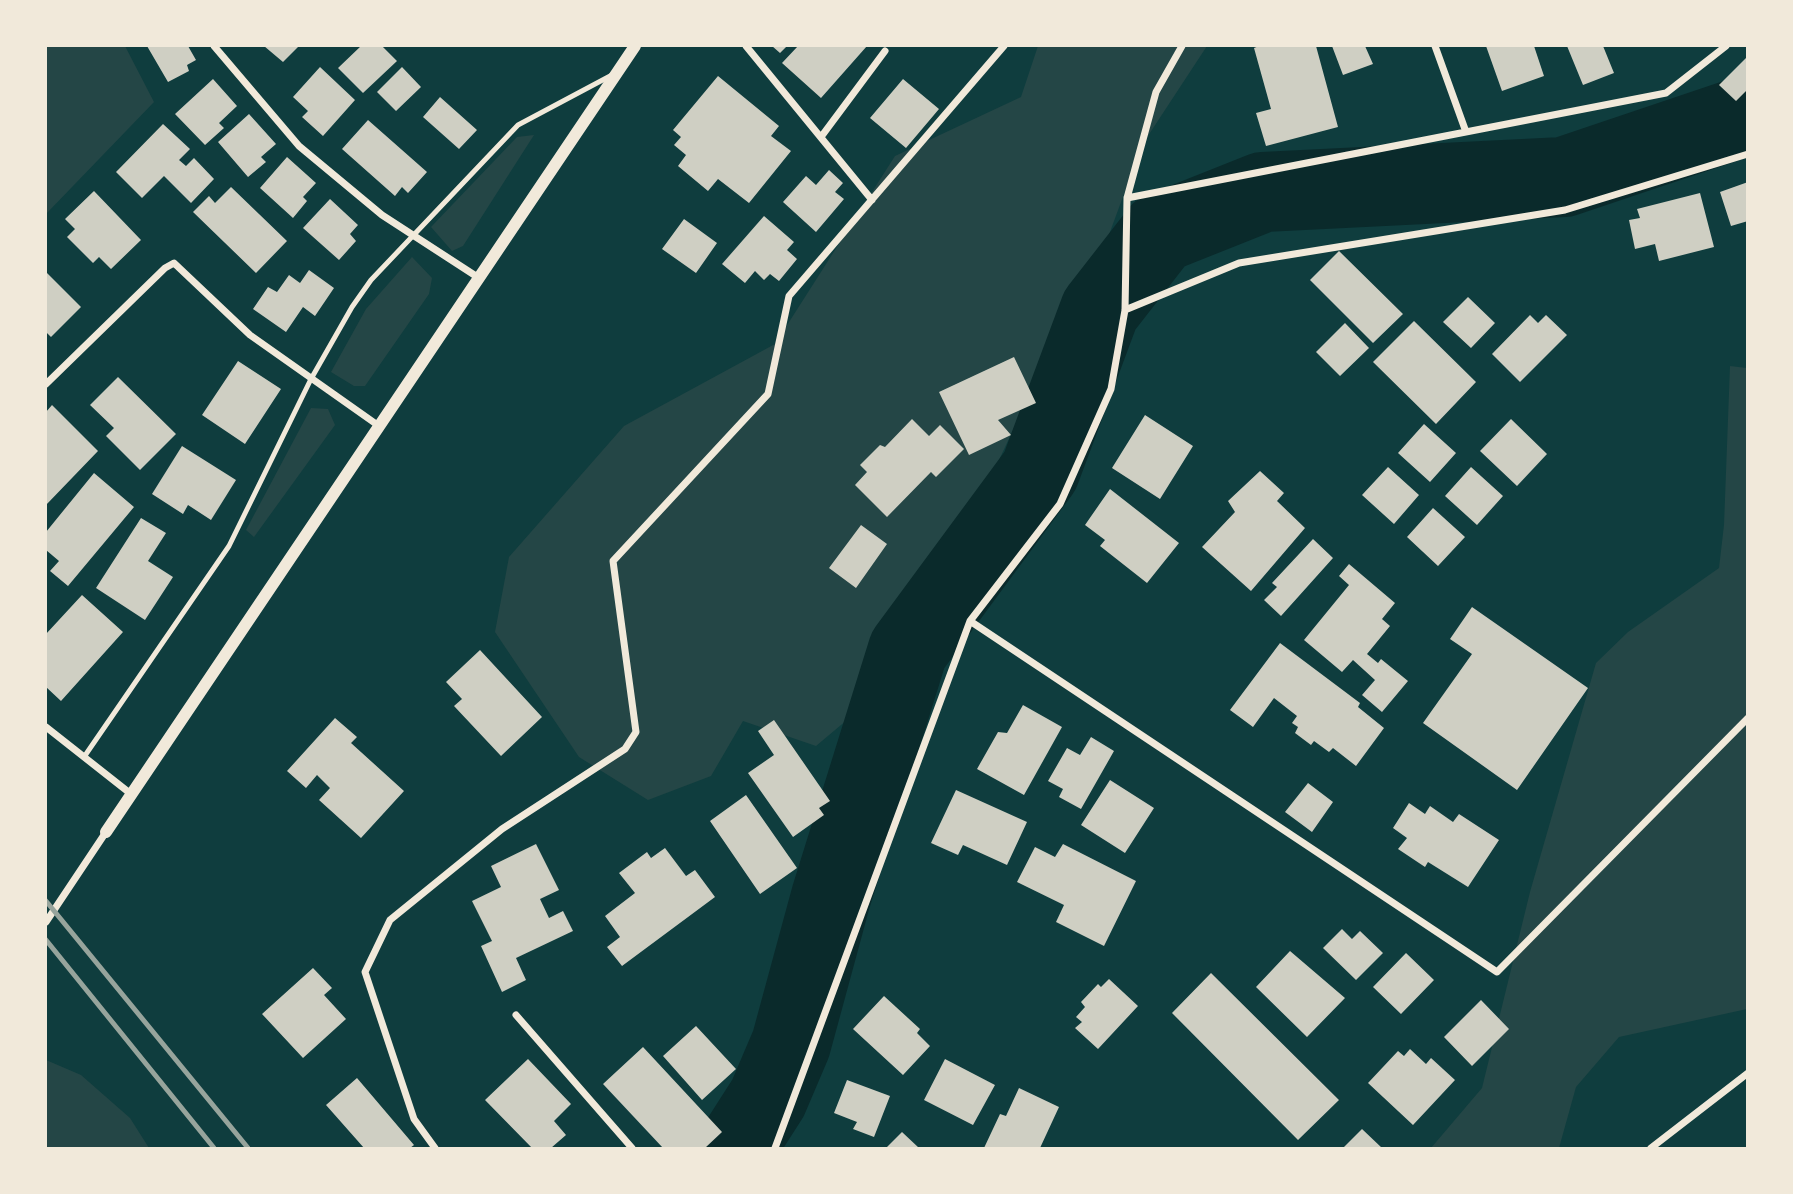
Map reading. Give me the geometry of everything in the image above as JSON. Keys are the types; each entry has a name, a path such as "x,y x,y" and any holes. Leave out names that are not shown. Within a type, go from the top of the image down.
{"street":[{"path":"214,46 299,146 382,215 479,278"},
{"path":"46,922 635,46"},
{"path":"746,46 872,200"},
{"path":"435,1149 414,1119 365,972 390,920 502,829 625,749 636,732 613,561 768,394 789,296 1004,46"},
{"path":"775,1149 970,621 1060,504 1111,388 1125,310 1127,198 1156,92 1182,46"},
{"path":"1435,46 1466,132"},
{"path":"1127,198 1666,93 1726,46"},
{"path":"821,137 885,51"},
{"path":"1125,310 1239,263 1565,210 1748,154"},
{"path":"46,384 165,268 174,263 250,335 379,426"},
{"path":"970,621 1497,972 1748,718"},
{"path":"46,727 131,794"},
{"path":"516,1015 632,1149"},
{"path":"1651,1149 1748,1073"}],"lane":[{"path":"84,757 229,546 311,379 352,307 371,280 517,125 616,73"}],"shaded area":[{"path":"46,46 125,46 154,102 46,214"},
{"path":"1038,46 1207,46 1142,145 1096,270 1087,342 1020,415 972,518 905,591 860,709 816,746 743,721 711,776 648,800 579,757 495,632 509,557 624,426 775,344 895,156 1021,97"},
{"path":"534,135 463,246 452,251 431,227 517,137"},
{"path":"412,257 432,278 429,294 365,386 354,386 331,372 366,309"},
{"path":"1730,366 1747,368 1747,1009 1619,1037 1576,1087 1559,1148 1431,1148 1482,1088 1530,892 1596,663 1628,632 1719,568 1724,525"},
{"path":"311,408 328,409 335,425 254,537 246,530"},
{"path":"46,1060 81,1075 130,1118 149,1148 46,1148"}],"building":[{"path":"147,46 188,46 196,60 187,65 189,71 168,82"},
{"path":"264,46 299,46 283,62"},
{"path":"361,46 382,46 397,61 363,93 338,68"},
{"path":"772,46 787,46 780,53"},
{"path":"798,46 867,46 821,98 782,63"},
{"path":"1316,46 1338,127 1266,146 1256,113 1271,109 1254,48"},
{"path":"1332,46 1365,46 1373,64 1343,75"},
{"path":"1486,46 1534,46 1544,76 1502,91"},
{"path":"1567,46 1603,46 1614,73 1583,85"},
{"path":"1748,56 1748,89 1736,101 1719,85"},
{"path":"320,67 355,100 323,136 302,117 308,111 293,97"},
{"path":"402,67 421,87 396,111 377,92"},
{"path":"718,76 779,126 771,136 791,151 749,203 718,179 708,191 678,166 686,155 674,145 681,137 673,130"},
{"path":"213,79 237,106 219,123 224,128 205,145 175,114"},
{"path":"903,79 939,109 906,148 870,118"},
{"path":"440,97 477,130 459,149 423,117"},
{"path":"249,114 276,144 261,157 266,162 248,177 218,142"},
{"path":"368,120 427,172 408,193 402,187 395,196 342,149"},
{"path":"163,124 190,149 179,160 186,166 194,158 214,179 191,203 164,176 142,198 116,172"},
{"path":"287,157 316,183 303,197 307,201 293,218 260,188"},
{"path":"829,170 843,183 835,192 844,199 816,232 783,202 806,176 816,185"},
{"path":"1748,182 1748,221 1731,226 1720,192"},
{"path":"231,187 287,241 256,273 193,212 209,196 215,203"},
{"path":"94,191 141,240 111,269 99,257 93,263 67,237 75,229 65,219"},
{"path":"1700,193 1714,247 1659,261 1655,244 1635,249 1629,220 1640,218 1637,209"},
{"path":"330,199 358,225 350,234 356,241 339,260 303,228"},
{"path":"764,216 794,242 787,250 797,259 779,281 770,274 764,280 755,271 745,283 722,264"},
{"path":"684,219 717,243 696,273 662,249"},
{"path":"1339,251 1403,314 1373,343 1310,280"},
{"path":"309,270 334,288 315,316 303,307 286,332 253,309 268,287 277,292 289,275 300,283"},
{"path":"46,272 81,307 51,337 46,332"},
{"path":"1468,297 1495,323 1471,348 1443,322"},
{"path":"1530,315 1538,323 1546,315 1567,335 1520,382 1492,354"},
{"path":"1414,321 1476,382 1436,424 1373,362"},
{"path":"1345,323 1369,348 1340,376 1316,352"},
{"path":"1014,357 1036,403 998,420 1011,435 969,455 939,392"},
{"path":"238,361 281,389 245,444 202,415"},
{"path":"118,377 176,434 140,470 106,436 114,428 90,405"},
{"path":"52,405 98,451 46,505 46,412"},
{"path":"1145,415 1193,446 1160,499 1112,468"},
{"path":"912,419 929,436 940,425 964,449 936,477 931,472 887,517 855,485 867,472 860,465 880,445 885,447"},
{"path":"1511,419 1547,454 1517,486 1480,451"},
{"path":"1424,424 1456,453 1430,482 1398,453"},
{"path":"182,446 236,480 211,520 188,505 183,514 152,494"},
{"path":"1388,467 1419,495 1394,524 1362,495"},
{"path":"1471,467 1503,496 1477,525 1445,496"},
{"path":"1260,471 1284,493 1277,501 1305,528 1251,591 1202,547 1235,512 1228,501"},
{"path":"94,473 134,507 68,586 50,571 59,561 46,550 46,532"},
{"path":"1110,489 1179,543 1147,583 1100,546 1105,540 1085,525"},
{"path":"1433,508 1465,537 1438,566 1407,537"},
{"path":"141,518 166,533 148,561 173,577 145,620 96,588"},
{"path":"861,525 887,544 856,588 829,568"},
{"path":"1313,539 1333,558 1281,616 1264,600 1277,587 1272,583"},
{"path":"1349,564 1395,603 1382,619 1390,626 1367,654 1378,663 1381,659 1408,681 1382,712 1362,695 1375,680 1353,660 1342,672 1304,640 1349,585 1339,576"},
{"path":"82,595 123,632 61,701 46,687 46,634"},
{"path":"1472,607 1588,688 1517,790 1423,723 1472,654 1450,639"},
{"path":"1280,643 1360,703 1358,707 1384,728 1356,766 1333,748 1329,752 1314,741 1311,745 1295,733 1298,727 1292,723 1297,716 1274,698 1253,727 1230,710"},
{"path":"480,650 542,717 501,756 454,706 462,699 446,682"},
{"path":"1023,705 1062,727 1024,795 977,769 998,732 1007,733"},
{"path":"335,718 357,737 351,743 404,791 361,838 319,800 330,788 317,775 306,788 287,771"},
{"path":"774,720 830,801 819,808 824,815 793,837 748,773 774,755 758,731"},
{"path":"1091,737 1114,751 1081,809 1059,797 1063,789 1048,781 1067,748 1080,755"},
{"path":"1110,780 1154,808 1125,853 1081,825"},
{"path":"1308,783 1333,802 1312,832 1285,812"},
{"path":"956,790 1027,822 1007,865 963,845 958,855 931,843"},
{"path":"746,795 797,868 760,894 710,821"},
{"path":"1409,803 1425,814 1430,806 1453,822 1459,814 1499,840 1468,887 1428,862 1425,867 1398,849 1407,838 1393,828"},
{"path":"536,844 559,890 540,899 549,918 563,911 573,931 516,958 526,980 502,992 481,946 492,941 472,901 501,887 491,866"},
{"path":"1063,844 1136,881 1104,946 1056,922 1064,905 1017,882 1035,847 1055,857"},
{"path":"665,848 686,876 695,870 715,897 622,966 607,947 620,937 605,916 635,893 619,873 647,852 651,858"},
{"path":"1342,929 1352,939 1360,931 1383,953 1356,980 1323,948"},
{"path":"1290,951 1345,998 1307,1037 1256,987"},
{"path":"1406,953 1434,980 1401,1014 1373,987"},
{"path":"313,968 332,988 324,995 346,1019 303,1058 262,1014"},
{"path":"1211,973 1339,1100 1298,1140 1172,1013"},
{"path":"1109,979 1138,1006 1098,1049 1075,1028 1082,1022 1076,1017 1085,1007 1081,1002 1098,984 1101,987"},
{"path":"884,996 920,1029 917,1033 930,1046 903,1075 853,1029"},
{"path":"1481,1000 1509,1029 1472,1066 1444,1037"},
{"path":"696,1026 736,1069 702,1100 663,1056"},
{"path":"643,1047 722,1132 705,1148 663,1148 603,1084"},
{"path":"1410,1049 1426,1064 1431,1058 1455,1080 1413,1125 1368,1083 1398,1051 1404,1056"},
{"path":"528,1059 571,1104 554,1121 566,1135 551,1148 532,1148 485,1100"},
{"path":"945,1059 995,1085 973,1125 924,1100"},
{"path":"357,1078 414,1145 410,1148 364,1148 326,1105"},
{"path":"847,1080 890,1096 874,1137 853,1129 857,1122 834,1113"},
{"path":"1019,1088 1059,1107 1040,1148 984,1148 1000,1114 1006,1116"},
{"path":"1362,1129 1382,1148 1343,1148"},
{"path":"902,1132 919,1148 886,1148"}],"waterway":[{"path":"736,1148 768,1098 791,1044 831,897 908,650 1040,471 1100,310 1160,233 1263,192 1564,177 1748,115"}],"railway":[{"path":"46,901 248,1148"},
{"path":"46,940 214,1148"}]}
